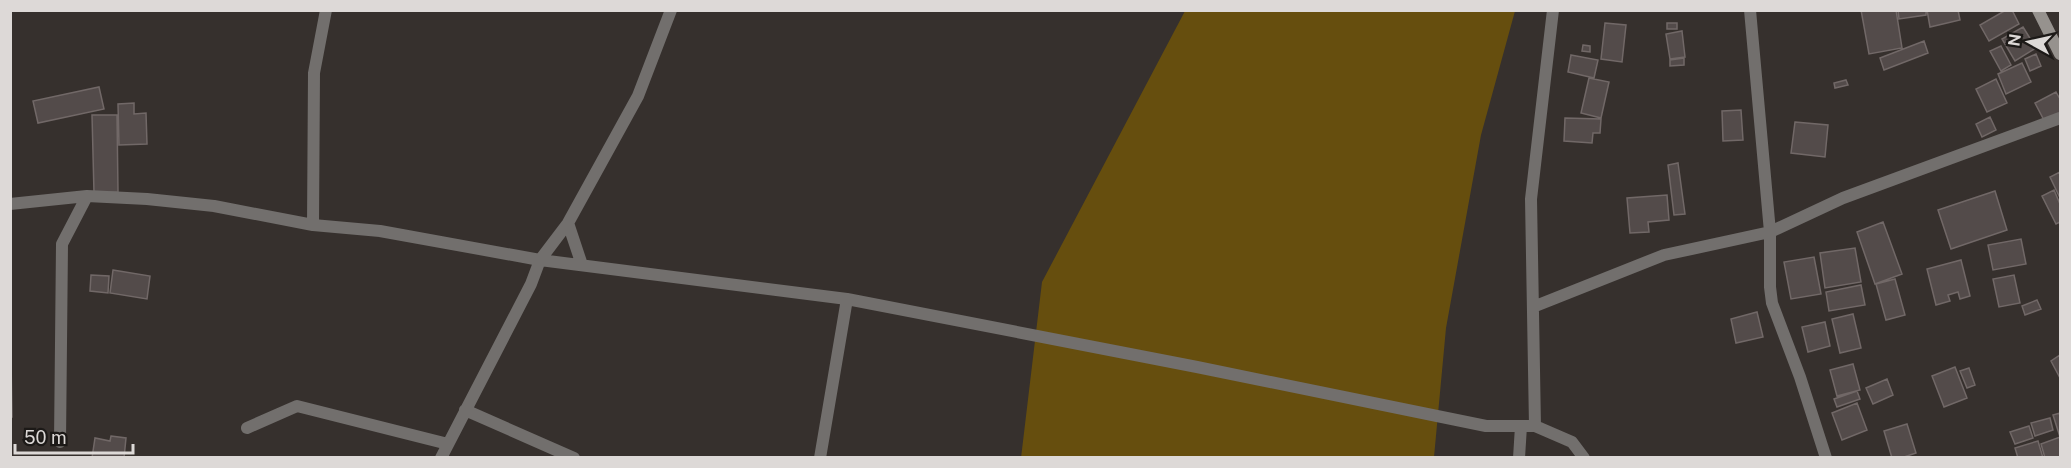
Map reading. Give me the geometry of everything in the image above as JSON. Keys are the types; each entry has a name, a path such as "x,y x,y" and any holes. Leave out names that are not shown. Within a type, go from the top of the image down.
{"street":[{"path":"313,225 314,73 326,10"},
{"path":"441,458 531,284 540,260 568,223 638,96 671,10"},
{"path":"1535,426 1531,199 1552,10"},
{"path":"1750,10 1770,232 1772,303 1800,377 1826,458"},
{"path":"2038,10 2061,54"},
{"path":"1533,307 1664,255 1770,232 1843,198 2061,118"},
{"path":"60,442 62,244 87,196"},
{"path":"10,204 87,196 214,206 313,225 380,231 540,260 847,299 1486,426 1535,426 1572,442 1584,458"},
{"path":"568,223 582,265"},
{"path":"820,458 847,299"},
{"path":"247,428 297,406 448,444"},
{"path":"465,410 574,458"},
{"path":"1518,458 1521,426"}],"shaded area":[{"path":"1185,11 1515,11 1481,135 1446,328 1434,457 1021,458 1042,282"}],"building":[{"path":"1861,10 1896,10 1902,48 1869,54"},
{"path":"1898,10 1926,10 1926,15 1899,19"},
{"path":"1927,10 1958,10 1960,20 1930,27"},
{"path":"2006,10 2012,10 2019,24 1989,41 1980,25"},
{"path":"1605,23 1626,25 1622,62 1601,59"},
{"path":"1667,23 1677,23 1677,29 1667,29"},
{"path":"2023,27 2036,48 2015,61 2002,39"},
{"path":"1682,31 1685,57 1670,59 1666,34"},
{"path":"1924,41 1928,53 1884,70 1880,58"},
{"path":"1583,45 1590,46 1590,52 1582,51"},
{"path":"2001,46 2011,65 2001,71 1990,51"},
{"path":"2036,54 2041,66 2030,71 2025,59"},
{"path":"1571,55 1598,60 1594,78 1568,72"},
{"path":"1684,58 1684,65 1670,66 1670,60"},
{"path":"2022,63 2031,82 2006,94 1998,74"},
{"path":"1589,78 1609,82 1601,118 1581,113"},
{"path":"1996,79 2007,103 1987,112 1976,89"},
{"path":"1846,80 1848,85 1835,88 1834,83"},
{"path":"99,87 104,109 38,123 33,101"},
{"path":"2056,92 2060,99 2060,115 2046,124 2035,103"},
{"path":"134,103 134,114 146,113 147,144 119,145 118,104"},
{"path":"1741,110 1743,140 1723,141 1722,111"},
{"path":"92,115 117,115 118,192 94,193"},
{"path":"1990,117 1996,130 1982,137 1976,124"},
{"path":"1565,118 1601,119 1600,133 1593,133 1592,143 1564,141"},
{"path":"1795,122 1828,125 1825,157 1791,153"},
{"path":"1678,163 1685,214 1674,215 1668,165"},
{"path":"2060,172 2060,198 2050,177"},
{"path":"2054,190 2060,204 2060,222 2056,224 2042,196"},
{"path":"1995,191 2007,230 1951,249 1938,210"},
{"path":"1667,195 1669,220 1648,222 1649,232 1630,233 1627,198"},
{"path":"1883,222 1902,274 1875,284 1857,232"},
{"path":"2021,239 2026,264 1993,270 1988,245"},
{"path":"1855,248 1861,282 1825,288 1820,253"},
{"path":"1814,257 1821,294 1791,299 1784,262"},
{"path":"1961,260 1970,296 1960,299 1958,292 1948,295 1950,301 1936,305 1927,269"},
{"path":"113,270 150,276 147,299 110,293"},
{"path":"91,275 109,276 108,293 90,291"},
{"path":"2014,275 2020,303 1999,307 1993,279"},
{"path":"1895,279 1905,315 1886,320 1876,284"},
{"path":"1861,285 1865,305 1829,311 1826,292"},
{"path":"2037,300 2041,309 2025,315 2022,306"},
{"path":"1757,312 1763,337 1736,343 1731,319"},
{"path":"1853,314 1861,348 1840,353 1832,319"},
{"path":"1825,322 1830,346 1808,352 1802,327"},
{"path":"2060,355 2060,378 2051,361"},
{"path":"11,360 12,417 10,417"},
{"path":"1853,364 1860,390 1837,396 1830,370"},
{"path":"1955,367 1967,398 1944,407 1932,376"},
{"path":"1969,368 1975,385 1967,388 1960,371"},
{"path":"1887,379 1893,395 1873,404 1866,388"},
{"path":"1857,391 1860,399 1837,407 1834,399"},
{"path":"1857,403 1867,430 1842,440 1832,413"},
{"path":"2060,413 2060,437 2053,415"},
{"path":"2050,418 2053,430 2035,436 2031,423"},
{"path":"1907,424 1916,453 1901,458 1892,458 1884,431"},
{"path":"2029,426 2033,438 2015,444 2010,432"},
{"path":"111,436 126,438 124,458 92,458 95,438 110,441"},
{"path":"2060,437 2060,458 2045,458 2041,444"},
{"path":"2038,441 2043,458 2018,458 2015,448"}]}
